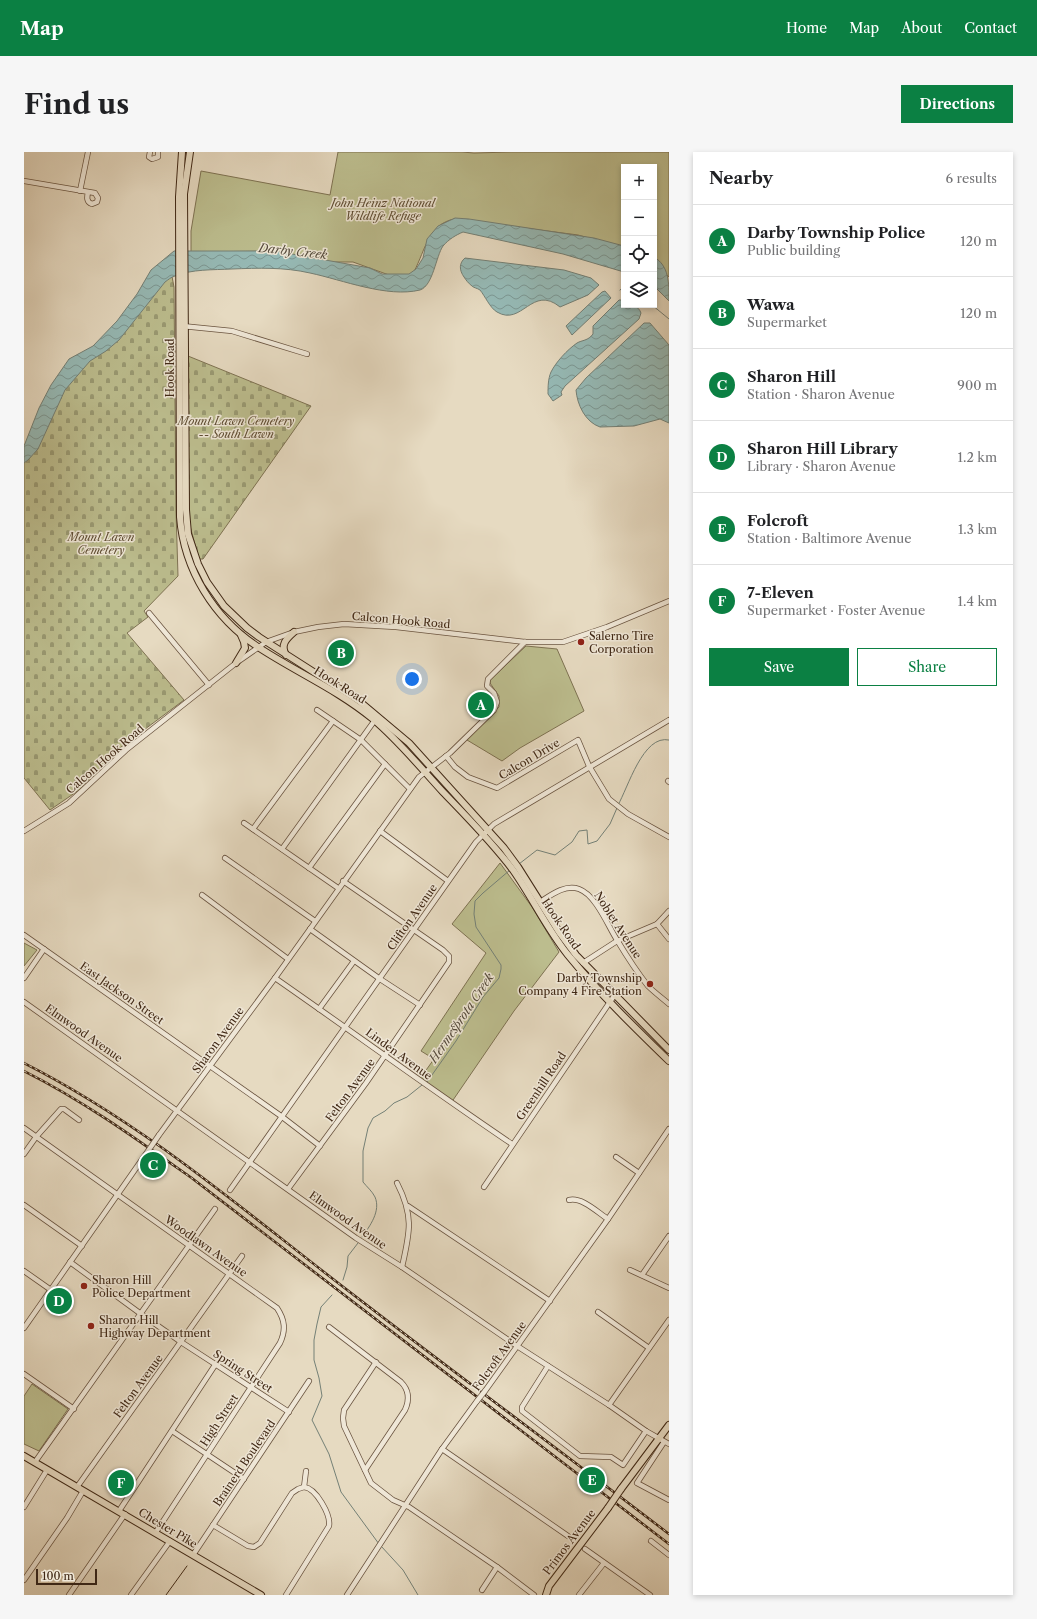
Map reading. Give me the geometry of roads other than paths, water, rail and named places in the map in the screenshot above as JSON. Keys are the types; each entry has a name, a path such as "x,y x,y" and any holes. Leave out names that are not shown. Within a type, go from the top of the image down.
{"main road":[{"path":"182,152 179,196 182,240"},
{"path":"182,240 184,194 190,152"},
{"name":"Hook Road","path":"182,240 180,517 182,535 190,563 199,582 215,608 233,626 258,647 347,700 375,720 396,739 482,834 515,867 567,954 610,1002 669,1061"},
{"name":"Hook Road","path":"182,326 186,510 189,538 198,564 216,595 232,614 247,628 370,710 409,743 488,829 540,902 558,932 583,963 669,1050"},
{"path":"233,626 241,635 245,644 244,653 236,663"},
{"path":"286,655 283,649 284,644 287,638 294,632"},
{"name":"Primos Avenue","path":"545,1594 554,1578 621,1489 664,1442 669,1425"},
{"name":"Chester Pike","path":"24,1456 156,1532 260,1595"}],"street":[{"path":"80,191 88,152"},
{"path":"150,152 149,157 152,159 158,157 158,152"},
{"path":"24,181 88,192"},
{"path":"182,326 232,331 307,354"},
{"name":"Calcon Hook Road","path":"25,829 69,803 126,750 236,663 266,642 294,632 344,624 525,642 564,642 607,627 669,601"},
{"path":"149,613 208,686"},
{"name":"Sharon Avenue","path":"24,1328 159,1135 275,978 410,789 431,766 446,756 494,710 497,702 494,693 487,686 488,678 525,642"},
{"path":"317,710 361,740 410,789"},
{"path":"282,849 375,720"},
{"name":"Clifton Avenue","path":"230,1190 482,834 494,824 589,766 669,720"},
{"path":"254,829 333,721"},
{"name":"Calcon Drive","path":"446,756 455,767 468,776 497,788 578,740 589,766"},
{"path":"309,868 385,764"},
{"path":"589,766 609,799 628,814 669,837"},
{"path":"244,823 338,888"},
{"path":"380,831 448,881"},
{"path":"225,858 315,921"},
{"path":"344,881 414,930"},
{"name":"Noblet Avenue","path":"540,902 563,889 575,888 583,891 593,900 617,941 649,987 669,1004"},
{"path":"202,895 288,959"},
{"path":"583,963 617,941 657,924 669,911"},
{"path":"657,924 669,939"},
{"path":"310,929 380,979 420,1005"},
{"name":"Felton Avenue","path":"288,1189 386,1055 446,968 449,956 443,950 414,930"},
{"name":"East Jackson Street","path":"24,935 281,1116 320,1146"},
{"path":"24,978 44,949"},
{"path":"319,1009 354,961"},
{"name":"Linden Avenue","path":"275,978 512,1144"},
{"name":"Greenhill Road","path":"484,1187 614,996"},
{"name":"Elmwood Avenue","path":"24,1002 250,1161 356,1238 402,1267 517,1346 609,1404 664,1442"},
{"path":"24,1154 61,1109 64,1109 79,1120"},
{"name":"Woodlawn Avenue","path":"24,1128 277,1308 281,1314"},
{"name":"Folcroft Avenue","path":"347,1595 442,1449 550,1301 669,1129"},
{"path":"616,1157 639,1173"},
{"path":"397,1183 408,1206 410,1215 409,1238 402,1267"},
{"path":"569,1200 574,1199 580,1201 608,1219"},
{"path":"24,1205 82,1246"},
{"path":"408,1206 550,1301"},
{"path":"35,1462 215,1209"},
{"path":"642,1275 669,1236"},
{"name":"Felton Avenue","path":"77,1487 242,1256"},
{"name":"Spring Street","path":"70,1262 140,1314 215,1365 252,1387 289,1412"},
{"path":"630,1270 669,1288"},
{"path":"24,1271 51,1290"},
{"path":"598,1312 649,1348"},
{"name":"High Street","path":"156,1532 252,1387 283,1337 284,1327 281,1314"},
{"path":"609,1404 669,1320"},
{"path":"329,1327 404,1384 407,1390 408,1403 404,1413 365,1470"},
{"path":"376,1362 343,1415 344,1426 371,1483 376,1488 497,1567 534,1595"},
{"path":"119,1511 215,1365"},
{"path":"548,1366 522,1407 522,1411 580,1456 611,1457 623,1465 646,1431"},
{"path":"24,1374 74,1408"},
{"name":"Brainerd Boulevard","path":"193,1555 309,1381"},
{"path":"172,1431 244,1479"},
{"path":"664,1442 637,1484 669,1500"},
{"path":"442,1449 568,1536"},
{"path":"24,1507 47,1470"},
{"path":"304,1487 306,1471"},
{"path":"213,1525 248,1546 256,1546 260,1543 292,1492 304,1487 310,1488 315,1492 329,1517 330,1524 328,1531 286,1595"},
{"path":"24,1580 67,1518 83,1490"},
{"path":"69,1595 125,1514"},
{"path":"131,1595 170,1541"},
{"path":"651,1541 669,1555"},
{"path":"585,1549 647,1594"},
{"path":"579,1595 604,1562"},
{"path":"482,1590 497,1567"}],"water":[{"path":"455,218 469,219 594,238 621,245 621,271 563,254 463,232 448,241 443,246 428,283 420,290 394,292 379,290 310,273 271,268 195,271 172,277 165,282 119,340 106,351 90,361 65,390 38,449 24,463 24,446 39,408 51,385 69,359 93,346 117,321 137,294 151,270 174,251 275,251 370,268 382,274 409,274 416,269 423,258 427,239 438,226"},
{"path":"465,258 564,270 591,278 599,285 588,295 560,307 550,301 542,300 534,302 521,311 506,315 494,310 480,290 468,283 461,272 460,267"},
{"path":"657,259 663,265 667,275 669,301 657,289"},
{"path":"605,291 611,298 572,335 566,326 602,292"},
{"path":"619,300 621,300 621,308 638,308 641,313 639,319 565,386 561,392 562,395 553,401 548,394 548,383 553,368 562,356 573,346 587,339 593,334 593,326"},
{"path":"644,323 650,323 669,345 669,423 660,419 634,426 600,427 595,425 586,417 580,407 576,390 586,378"}],"waterway":[{"path":"656,308 669,319"},
{"name":"Hermesprota Creek","path":"618,805 644,753 651,745 660,740 669,740"},
{"name":"Hermesprota Creek","path":"519,864 537,850 555,855 572,842 579,831 587,830 588,844 597,841 610,824 617,808"},
{"name":"Hermesprota Creek","path":"427,1082 456,1041 483,997 499,978 501,965 476,927 474,914 475,901 510,870"},
{"name":"Hermesprota Creek","path":"362,1237 374,1218 377,1208 375,1197 363,1182 363,1151 368,1128 373,1118 385,1111 394,1103 407,1097 422,1085"},
{"name":"Hermesprota Creek","path":"343,1280 347,1267 348,1256 358,1243"},
{"name":"Hermesprota Creek","path":"332,1295 321,1307 314,1340 314,1360 322,1396 312,1420 329,1454 341,1492 379,1544"},
{"name":"Hermesprota Creek","path":"381,1546 403,1570 418,1595"}],"tram line":[{"path":"166,1595 187,1566"}],"railway":[{"path":"24,1063 66,1085 106,1110 184,1164 669,1534"},
{"path":"24,1071 89,1108 193,1179 669,1544"}],"place":[{"name":"Salerno Tire Corporation","path":"581,642"},
{"name":"Wawa","path":"341,653"},
{"name":"Darby Township Police","path":"481,705"},
{"name":"Darby Township Company 4 Fire Station","path":"650,984"},
{"name":"Sharon Hill","path":"153,1165"},
{"name":"Sharon Hill Police Department","path":"84,1286"},
{"name":"Sharon Hill Library","path":"59,1301"},
{"name":"Sharon Hill Highway Department","path":"91,1326"},
{"name":"Folcroft","path":"592,1480"},
{"name":"7-Eleven","path":"121,1483"}],"park label":[{"name":"John Heinz National Wildlife Refuge","path":"383,209"},
{"name":"Mount Lawn Cemetery -- South Lawn","path":"236,427"},
{"name":"Mount Lawn Cemetery","path":"101,543"}],"water label":[{"name":"Darby Creek","path":"293,251"}]}
